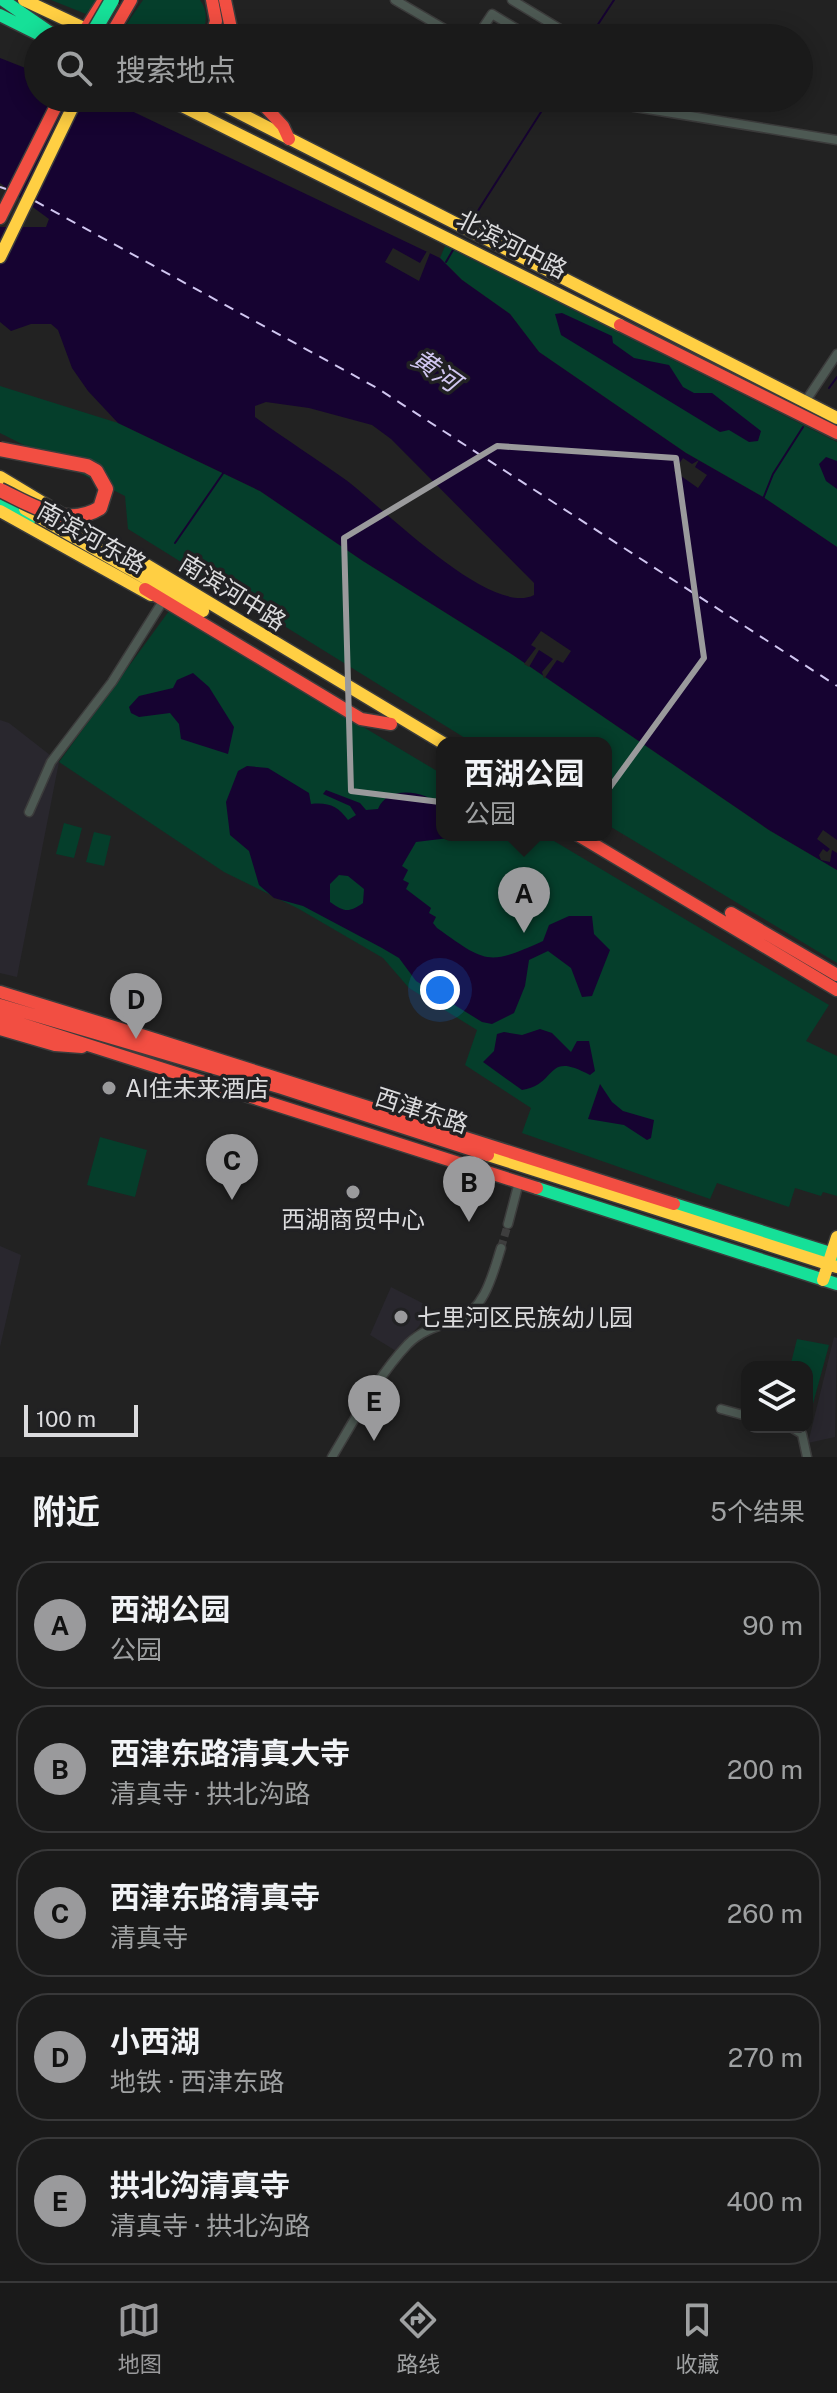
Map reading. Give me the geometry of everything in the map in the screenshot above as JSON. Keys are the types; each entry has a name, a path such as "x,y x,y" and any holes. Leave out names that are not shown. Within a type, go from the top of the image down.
{"main road":[{"path":"3,0 42,24"},
{"path":"24,0 69,24"},
{"path":"38,0 73,24"},
{"path":"93,24 104,0"},
{"path":"95,24 112,0"},
{"path":"114,24 131,0"},
{"path":"212,0 215,24"},
{"path":"225,0 230,24"},
{"path":"0,15 24,27"},
{"path":"0,218 53,112"},
{"path":"0,257 70,112"},
{"name":"北滨河中路","path":"195,112 837,433"},
{"path":"214,112 350,188"},
{"name":"北滨河中路","path":"237,112 837,418"},
{"path":"270,112 283,126 289,139"},
{"path":"0,449 87,466 96,471 106,489 100,508 82,518 52,514 0,492"},
{"path":"0,465 196,583 266,629 274,643"},
{"name":"南滨河中路","path":"0,477 436,739"},
{"name":"南滨河中路","path":"0,492 436,751"},
{"path":"0,501 361,719 391,724"},
{"name":"南滨河东路","path":"0,511 163,601"},
{"path":"588,841 837,990"},
{"path":"609,841 837,975"},
{"name":"西津东路","path":"0,992 834,1261"},
{"name":"西津东路","path":"0,1005 156,1050 834,1261"},
{"name":"西津东路","path":"0,1017 520,1180 830,1282 837,1237"},
{"name":"西津东路","path":"0,1029 55,1045 100,1048"},
{"path":"127,1031 156,1050"}],"street":[{"path":"395,0 436,24"},
{"path":"512,0 552,24"},
{"path":"485,24 492,14 509,24"},
{"path":"666,112 837,140"},
{"path":"805,402 837,354"},
{"path":"29,812 51,762 128,659 163,601"},
{"path":"508,1224 520,1180"},
{"path":"332,1457 369,1395 409,1344 439,1324 466,1316 482,1297 501,1248"},
{"path":"721,1409 741,1414"},
{"path":"800,1433 807,1457"}],"highlighted area":[{"path":"497,446 676,458 704,658 586,820 351,791 344,538"}],"shaded area":[{"path":"0,720 9,723 59,762 17,977 0,973"},
{"path":"0,1246 21,1255 0,1347"},
{"name":"七里河区民族幼儿园","path":"391,1287 430,1307 419,1326 396,1351 370,1335"},
{"path":"834,1337 837,1338 835,1437 808,1443 813,1433"}],"green space":[{"path":"51,0 96,0 86,14"},
{"path":"143,0 200,0 205,9 205,24 126,24"},
{"path":"445,246 837,442 837,547 763,497 686,453 539,352 510,314 462,280 440,258"},
{"path":"0,386 118,423 260,491 363,561 513,655 769,830 837,870 837,963 612,828 612,737 463,737 128,529 125,496 0,433"},
{"path":"169,611 436,770 436,841 554,841 829,1005 806,1041 837,1056 837,1196 823,1192 821,1196 795,1188 789,1207 717,1183 710,1199 522,1133 531,1108 465,1065 477,1030 409,988 383,958 299,909 224,872 59,762"},
{"path":"64,823 82,828 74,858 56,854"},
{"path":"94,832 111,836 104,866 86,862"},
{"path":"100,1137 147,1150 135,1197 87,1185"},
{"path":"797,1339 829,1345 813,1404 813,1361 792,1361"}],"water":[{"name":"黄河","path":"0,58 24,67 24,112 132,112 440,258 462,280 510,314 539,352 686,453 763,497 837,547 837,870 769,830 513,655 363,561 260,491 118,423 88,391 72,368 58,330 51,324 31,324 11,331 0,322 0,227 46,227 49,219 0,183","holes":["266,402 309,408 372,425 391,439 534,583 534,595 515,598 465,576 346,480 255,417 255,406"]},
{"path":"562,313 612,336 613,343 634,358 669,365 683,387 694,393 712,393 761,431 758,441 749,442 729,430 720,432 561,335 555,314"},
{"path":"826,457 837,461 837,489 826,481 819,464"},
{"path":"193,673 209,687 234,727 228,754 181,739 179,724 170,713 139,717 131,713 129,707 139,696 173,688 177,680"},
{"path":"247,766 268,768 309,793 311,804 332,806 348,820 356,815 350,806 323,794 326,790 360,803 366,810 378,809 383,801 399,793 418,794 435,801 436,840 416,842 402,866 408,870 403,880 409,883 406,889 431,908 429,913 436,917 433,923 437,928 478,954 498,957 543,941 549,925 569,916 592,916 594,934 610,950 592,996 582,997 571,968 548,951 529,960 525,986 514,1013 492,1024 482,1022 416,981 399,958 303,906 274,898 259,885 249,851 230,835 226,802 238,771","holes":["339,875 348,876 364,889 363,903 354,908 346,910 330,902 330,884"]},
{"path":"540,1029 552,1033 571,1052 577,1041 589,1041 595,1071 590,1075 575,1068 558,1067 542,1082 522,1090 483,1062 494,1051 497,1034 522,1035"},
{"path":"600,1084 612,1102 623,1111 654,1120 651,1138 647,1140 624,1125 588,1119"}],"pier":[{"path":"393,248 420,263 427,251 430,253 419,281 385,262"},
{"path":"683,458 692,464 699,460 695,467 707,475 698,488 674,471"},
{"path":"541,631 571,651 563,663 557,660 544,679 542,672 553,659 539,650 529,667 524,664 536,648 531,645"},
{"path":"823,830 837,840 837,853 832,850 830,862 821,860 819,855 823,849 827,852 830,849 817,839"}],"waterway":[{"path":"598,24 614,0"},
{"path":"474,217 541,112"},
{"path":"446,262 453,250"},
{"path":"829,388 837,377"},
{"path":"763,499 773,474 803,427"},
{"path":"175,543 224,472"}],"ferry route":[{"path":"0,187 6,189"},
{"path":"35,201 377,388 837,686"}],"tunnel":[{"path":"501,1248 508,1224"}],"traffic: fast":[{"path":"3,0 38,24"},
{"path":"98,24 112,0"},
{"path":"0,15 24,27"},
{"path":"0,501 30,519"},
{"path":"537,1188 837,1284"},
{"path":"674,1204 837,1255"}],"traffic: slow":[{"path":"24,0 75,24"},
{"path":"0,257 70,112"},
{"path":"194,112 620,325"},
{"path":"237,112 837,418"},
{"path":"0,477 436,739"},
{"path":"25,509 203,611"},
{"path":"0,511 151,595"},
{"path":"488,1155 837,1267"},
{"path":"823,1280 837,1237"}],"traffic: jam":[{"path":"89,24 104,0"},
{"path":"117,24 131,0"},
{"path":"212,0 215,24"},
{"path":"225,0 230,24"},
{"path":"0,218 53,112"},
{"path":"270,112 283,126 289,139"},
{"path":"620,325 837,433"},
{"path":"0,449 87,466 96,471 106,489 100,508 75,516 37,508 0,490"},
{"path":"145,589 361,719 391,724"},
{"path":"588,841 837,990"},
{"path":"731,913 837,975"},
{"path":"0,992 127,1031 142,1041"},
{"path":"0,1005 282,1088 488,1155"},
{"path":"0,1017 537,1188"},
{"path":"0,1029 55,1045 82,1047"},
{"path":"135,1033 674,1204"}],"place":[{"name":"西湖公园","path":"524,933"},
{"name":"小西湖","path":"136,1039"},
{"name":"AI住未来酒店","path":"109,1088"},
{"name":"西湖商贸中心","path":"353,1192"},
{"name":"西津东路清真寺","path":"232,1200"},
{"name":"西津东路清真大寺","path":"469,1222"},
{"name":"七里河区民族幼儿园","path":"401,1317"},
{"name":"拱北沟清真寺","path":"374,1441"}]}
